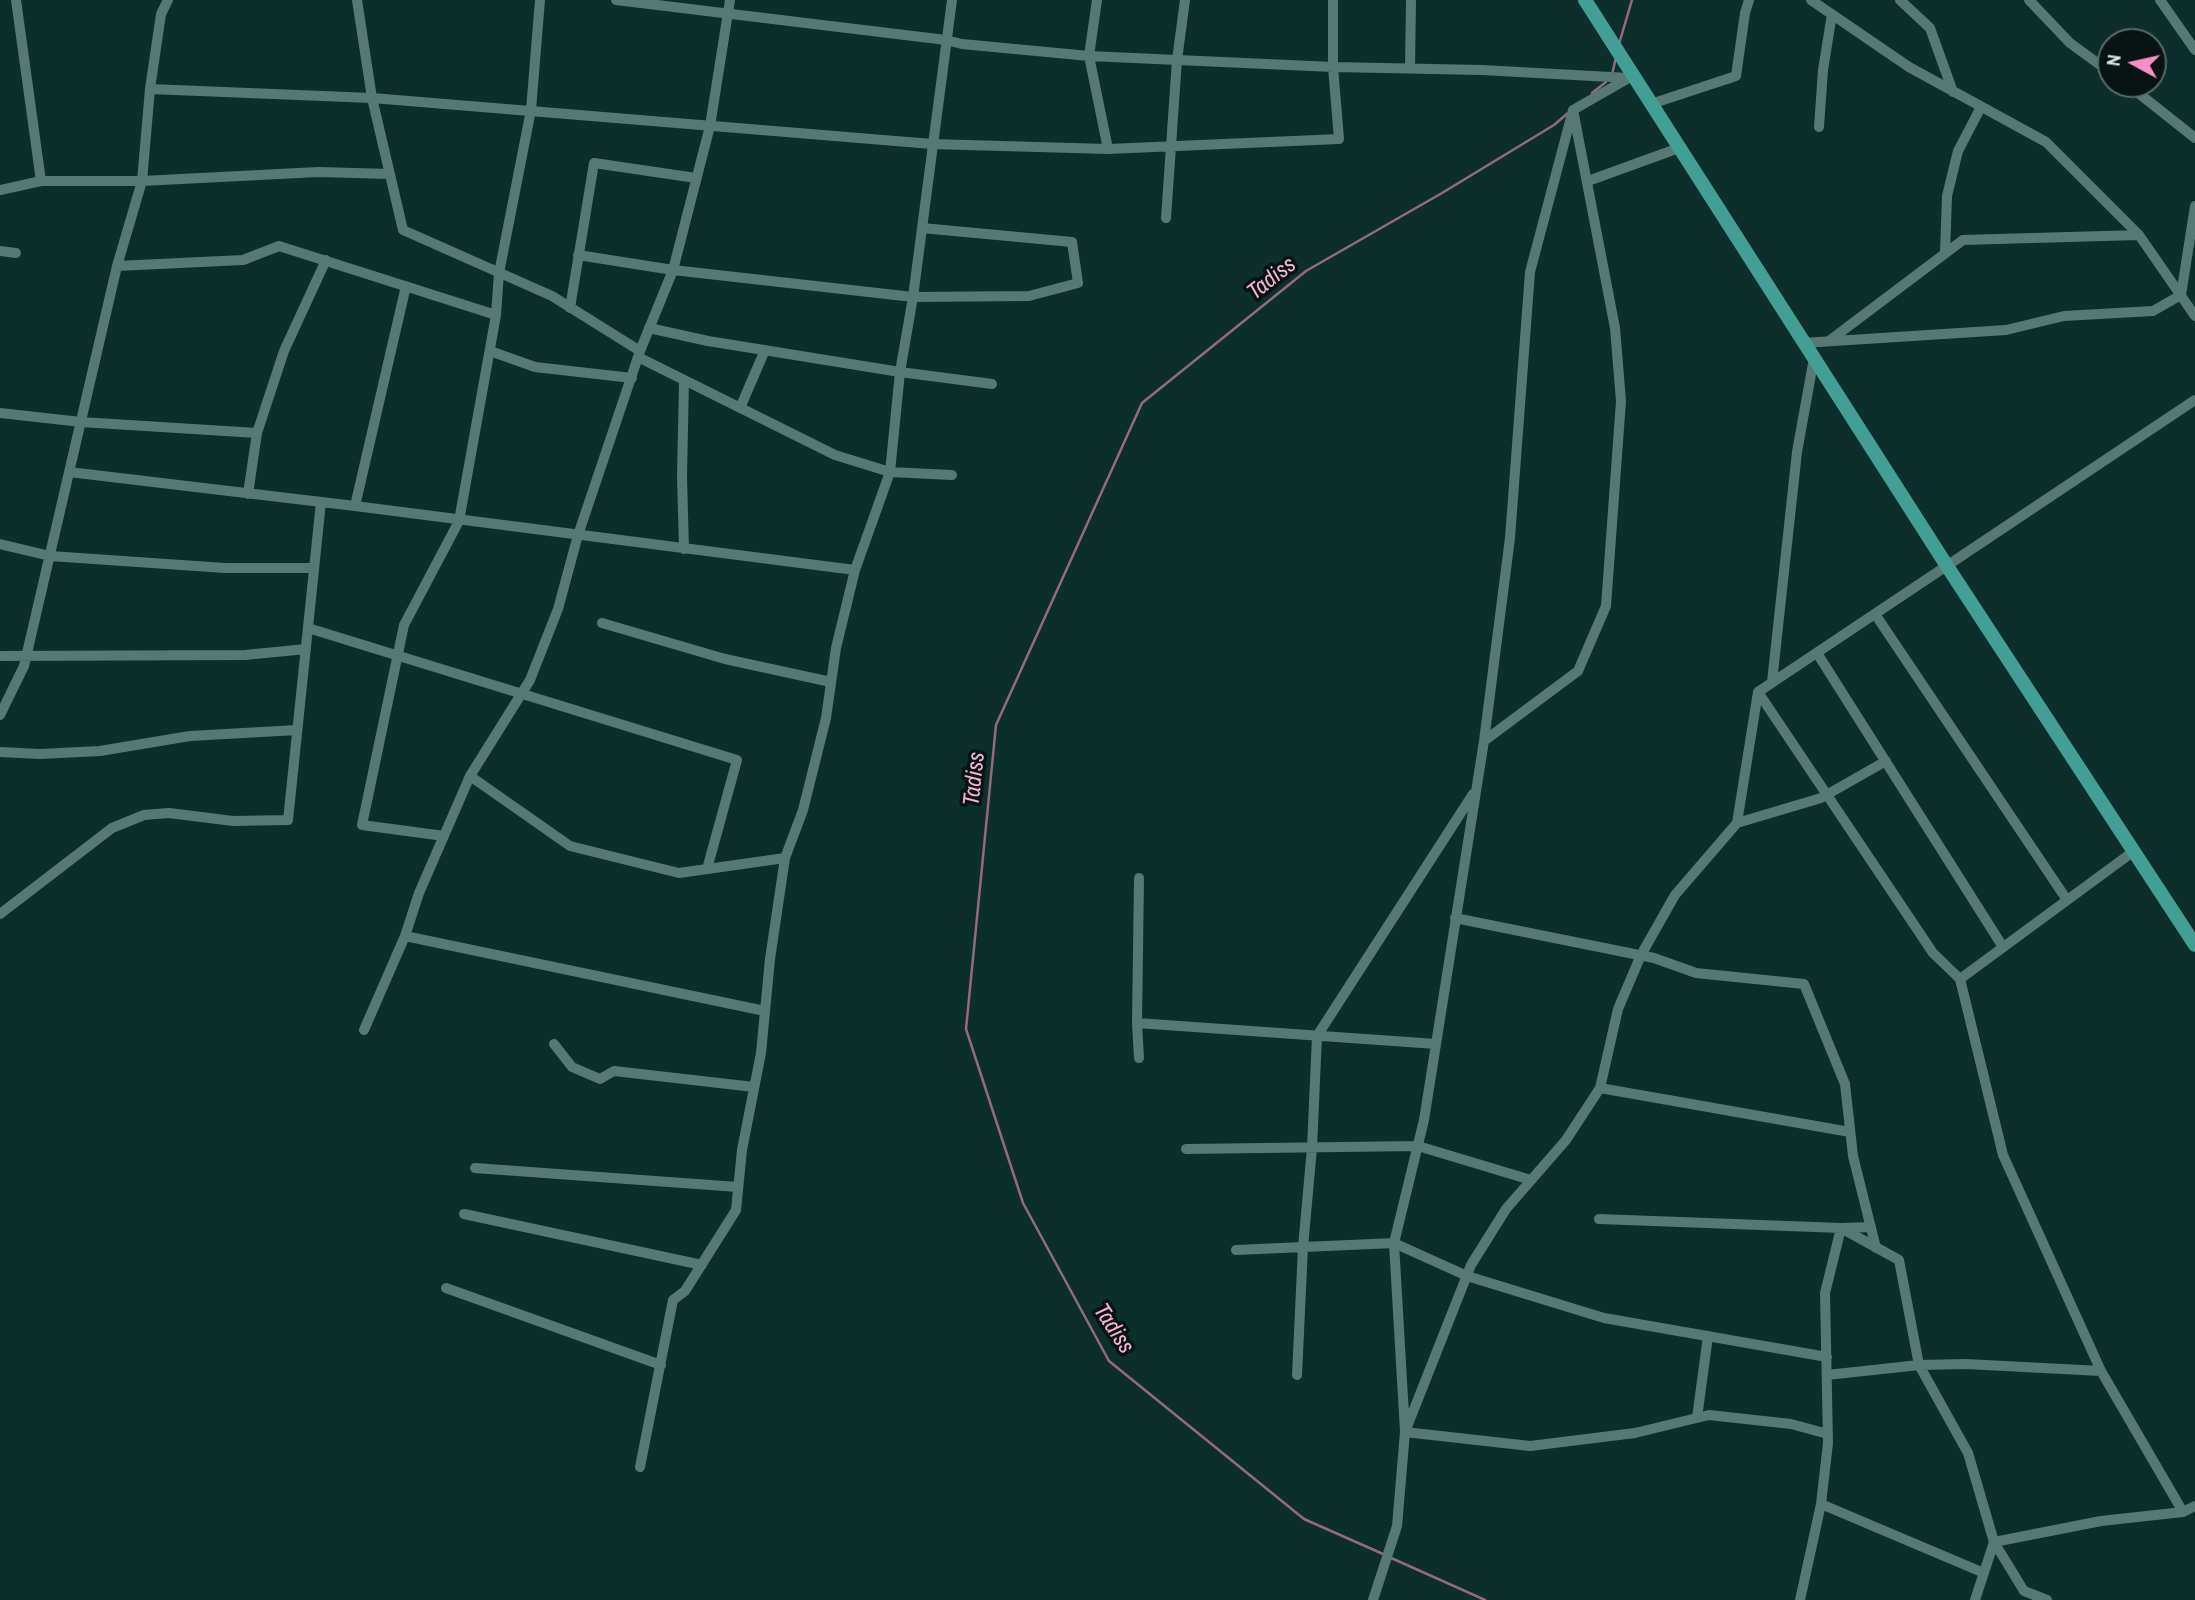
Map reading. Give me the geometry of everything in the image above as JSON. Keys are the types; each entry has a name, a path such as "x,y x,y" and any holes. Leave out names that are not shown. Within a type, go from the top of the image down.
{"main road":[{"path":"1585,0 1631,76 1947,566 2195,945"}],"street":[{"path":"16,0 41,181"},
{"path":"0,715 26,656 117,266 142,181 150,89 161,14 168,0"},
{"path":"357,0 372,98 403,230 552,296 639,354 684,380 835,455 890,472 952,475"},
{"path":"444,836 362,825 404,625 459,521 496,315 499,273 531,110 540,0"},
{"path":"616,0 962,44 1089,55 1333,67 1631,76"},
{"path":"364,1030 470,776 530,680 558,609 578,535 639,354 673,270 710,126 730,0"},
{"path":"640,1467 673,1300 685,1292 736,1210 742,1150 754,1087 785,859 803,810 826,718 836,648 855,570 890,472 901,372 914,298 952,0"},
{"path":"1097,0 1089,55 1108,149"},
{"path":"1166,218 1177,60 1185,0"},
{"path":"150,89 372,98 932,144 1108,149 1339,139 1333,67 1333,0"},
{"path":"1410,69 1411,0"},
{"path":"1651,104 1736,76 1749,0"},
{"path":"1811,0 1909,67 2046,142 2139,234 2195,316"},
{"path":"1900,0 1930,28 1953,92"},
{"path":"2029,0 2070,43 2097,63"},
{"path":"2160,0 2195,50"},
{"path":"1819,127 1823,69 1832,14"},
{"path":"1373,1600 1398,1526 1405,1432 1394,1243 1424,1120 1484,741 1510,538 1530,272 1573,110 1631,76"},
{"path":"2145,98 2195,138"},
{"path":"1945,253 1947,196 1958,151 1981,107"},
{"path":"1484,741 1578,671 1605,606 1621,401 1615,328 1573,110"},
{"path":"1588,181 1679,148"},
{"path":"570,307 594,163 696,178"},
{"path":"0,190 41,181 142,181 318,172 390,174"},
{"path":"2181,295 2195,206"},
{"path":"578,255 673,270 914,298 1029,296 1079,283 1072,242 922,228"},
{"path":"1829,341 1963,240 2139,234"},
{"path":"117,266 243,260 279,246 496,315"},
{"path":"0,251 16,253"},
{"path":"248,494 257,433 284,351 326,260"},
{"path":"355,506 406,285"},
{"path":"1803,342 2006,330 2064,316 2152,311 2181,295"},
{"path":"649,328 708,341 992,384"},
{"path":"740,408 765,350"},
{"path":"490,351 535,367 632,378"},
{"path":"1772,682 1797,452 1814,358"},
{"path":"684,380 684,549"},
{"path":"1737,823 1758,692 2195,400"},
{"path":"0,413 81,422 257,433"},
{"path":"69,472 855,570"},
{"path":"0,914 112,828 144,815 169,813 233,821 288,820 321,502"},
{"path":"0,544 50,556 225,568 314,568"},
{"path":"1875,614 2067,900"},
{"path":"602,623 724,659 831,682"},
{"path":"308,628 737,760 707,869"},
{"path":"0,656 245,655 306,649"},
{"path":"1817,653 2003,947"},
{"path":"1758,692 1933,953 1960,979 2003,1155 2101,1371 2183,1513"},
{"path":"0,752 40,754 100,751 191,736 297,730"},
{"path":"1405,1432 1467,1276 1506,1209 1566,1140 1600,1088 1618,1009 1641,955 1675,895 1737,823 1827,794 1886,761"},
{"path":"470,776 570,846 679,873 785,859"},
{"path":"1297,1375 1317,1036 1476,789"},
{"path":"1960,979 2134,851"},
{"path":"1139,878 1139,1058"},
{"path":"1455,918 1641,955 1696,973 1804,984 1845,1084 1853,1156 1876,1248"},
{"path":"405,936 765,1011"},
{"path":"1137,1023 1436,1044"},
{"path":"554,1044 572,1067 600,1079 614,1070 754,1087"},
{"path":"1600,1088 1850,1132"},
{"path":"1186,1149 1418,1146 1531,1180"},
{"path":"475,1168 738,1187"},
{"path":"464,1213 702,1265"},
{"path":"1599,1219 1871,1227"},
{"path":"1841,1228 1899,1260 1919,1365 1968,1453 1994,1542 2024,1591 2047,1600"},
{"path":"1800,1600 1821,1504 1828,1434 1825,1293 1841,1228"},
{"path":"1236,1250 1394,1243 1467,1276 1604,1318 1827,1357"},
{"path":"446,1288 661,1365"},
{"path":"1697,1418 1708,1336"},
{"path":"1827,1375 1919,1365 1966,1364 2101,1371"},
{"path":"1405,1432 1530,1446 1635,1433 1709,1415 1791,1424 1828,1434"},
{"path":"1821,1504 1984,1573"},
{"path":"1994,1542 2101,1521 2183,1513 2195,1506"},
{"path":"1975,1600 1994,1542"}],"waterway":[{"name":"Tadiss","path":"1619,44 1632,0"},
{"name":"Tadiss","path":"1612,75 1616,57"},
{"name":"Tadiss","path":"1592,93 1606,82"},
{"name":"Tadiss","path":"1383,1554 1304,1519 1109,1361 1023,1203 966,1029 996,725 1142,403 1306,271 1442,193 1554,125 1568,113"},
{"name":"Tadiss","path":"1389,1557 1485,1600"}]}
